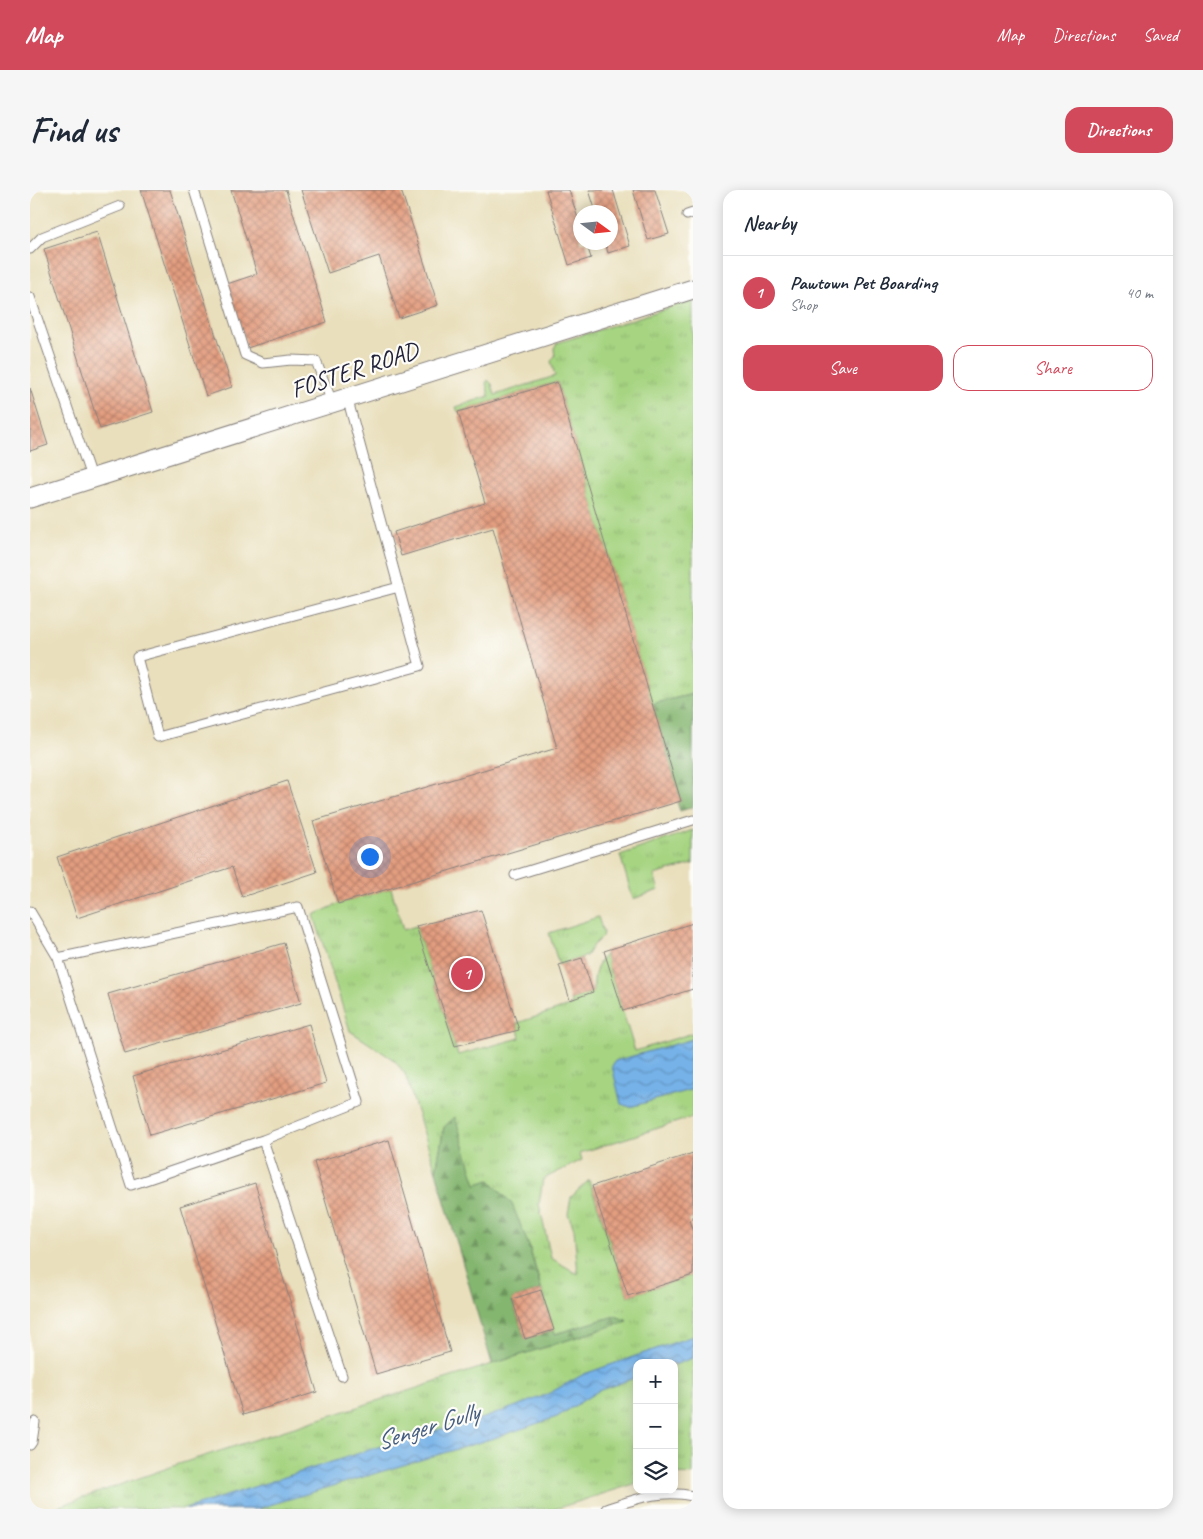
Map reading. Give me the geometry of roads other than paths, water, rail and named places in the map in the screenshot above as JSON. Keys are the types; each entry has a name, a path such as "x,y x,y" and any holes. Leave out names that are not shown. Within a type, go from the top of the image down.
{"street":[{"name":"FOSTER ROAD","path":"30,498 91,477 693,289"}],"lane":[{"path":"194,190 245,355 263,362 316,361 340,399 399,587 420,666 158,737 137,657 399,587"},
{"path":"30,249 42,237 120,206"},
{"path":"30,297 91,477"},
{"path":"515,875 693,820"},
{"path":"30,911 58,958 131,1185 263,1140 359,1102 298,907 58,958"},
{"path":"263,1140 342,1376"},
{"path":"30,1445 35,1422"},
{"path":"606,1509 651,1494 685,1494 693,1496"}],"water":[{"path":"693,1039 693,1089 630,1107 621,1104 612,1066 615,1061"},
{"path":"693,1336 693,1358 678,1364 678,1359 633,1359 633,1378 598,1391 557,1417 494,1438 256,1509 185,1509 403,1439 487,1417 546,1395 584,1374"}],"place":[{"name":"Pawtown Pet Boarding","path":"467,974"}],"water label":[{"name":"Senger Gully","path":"427,1426"}]}
